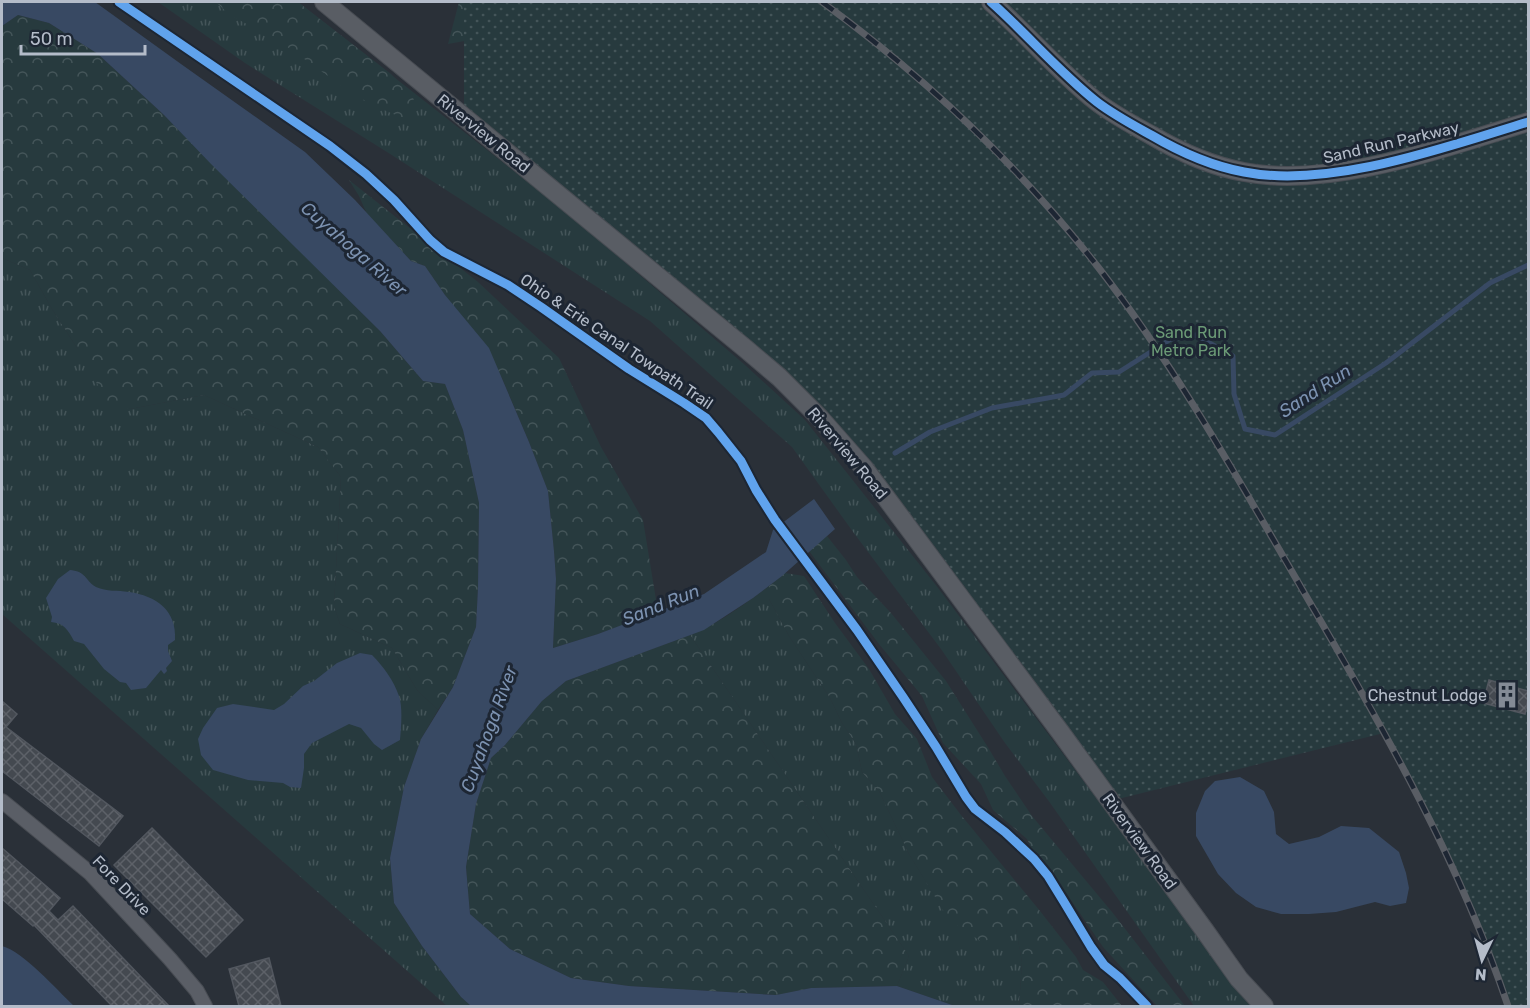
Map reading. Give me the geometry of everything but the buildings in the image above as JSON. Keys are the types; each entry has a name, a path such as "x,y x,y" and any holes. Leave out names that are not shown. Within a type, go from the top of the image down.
{"main road":[{"name":"Riverview Road","path":"324,2 746,348 820,418 864,468 1082,762 1239,979 1264,1006"},
{"name":"Sand Run Parkway","path":"992,2 1098,103 1170,146 1221,167 1273,176 1301,176 1362,168 1446,147 1528,122"}],"street":[{"name":"Fore Drive","path":"2,801 90,873 170,959 197,991 205,1006"}],"green space":[{"path":"158,2 298,2 566,212 745,365 805,420 935,584 1253,1006 1194,1006 1005,743 941,649 792,447 650,321 245,63"},
{"path":"216,2 298,2 391,74 413,97 416,110 408,120 363,100 278,41 230,14"},
{"path":"459,2 498,2 481,38 448,44"},
{"name":"Sand Run Metro Park","path":"464,2 1528,2 1528,1006 1508,1006 1482,936 1452,867 1384,733 1110,801 824,423 464,116"},
{"path":"18,15 49,23 98,54 164,115 380,331 423,381 445,384 463,430 479,503 478,587 476,627 453,687 438,710 417,690 392,648 340,624 334,606 341,477 318,447 204,395 130,409 107,401 30,270 2,258 2,26"},
{"path":"349,180 478,282 559,358 601,447 643,520 658,612 553,648 556,579 548,491 502,378 425,266 411,261 367,214"},
{"path":"2,258 30,270 77,348 130,409 204,395 318,447 341,477 334,606 340,624 392,648 417,690 438,710 421,739 404,787 390,858 394,903 422,946 461,997 471,1006 447,1006 2,614"},
{"path":"827,536 857,577 891,613 946,681 1032,816 1112,912 1185,1006 1157,1006 1103,947 1060,884 1041,867 1027,839 993,810 981,784 943,743 922,696 879,644 809,551"},
{"path":"785,573 804,576 869,669 895,714 917,739 932,777 1076,957 1083,970 1103,982 1122,1006 1019,1006 1022,962 1016,929 982,942 949,920 909,854 879,791 862,772 856,744 842,723 830,698 789,636 769,599 769,586"},
{"path":"769,586 769,599 789,636 830,698 842,723 856,744 862,772 879,791 909,854 949,919 1016,928 1022,962 1019,1006 955,1006 897,986 909,956 690,635 741,607"},
{"path":"690,635 909,956 897,986 811,988 777,995 629,986 571,978 510,949 470,914 466,867 476,804 491,758 542,701 566,681"}],"water":[{"name":"Cuyahoga River","path":"2,2 95,2 305,152 355,200 411,261 425,266 445,295 489,348 548,491 556,579 553,648 598,634 704,594 766,552 773,530 814,499 835,529 782,576 704,630 566,681 542,701 491,758 476,804 466,867 470,914 510,949 571,978 629,986 776,995 811,988 897,986 955,1006 471,1006 461,997 422,946 394,903 390,858 404,787 421,739 453,687 476,627 479,503 463,430 445,384 423,381 380,331 164,115 98,54 49,23 18,15 2,26"},
{"path":"70,570 81,573 100,589 129,592 148,597 163,606 168,613 175,629 175,640 168,645 172,661 166,668 167,671 164,674 161,670 146,688 131,690 126,683 120,682 104,669 84,644 74,641 65,628 51,622 52,617 46,598 58,579"},
{"path":"360,653 372,655 388,674 397,690 401,706 400,740 382,750 361,728 349,724 312,743 304,754 301,788 290,787 283,783 248,780 213,770 201,755 198,739 217,708 233,704 274,710 303,686 314,681 337,663"},
{"path":"1240,777 1264,791 1274,812 1276,834 1289,844 1319,837 1341,826 1369,828 1399,852 1409,888 1406,903 1390,906 1375,902 1336,912 1281,914 1256,907 1236,893 1218,874 1196,836 1196,813 1205,791 1215,781"},
{"path":"2,946 30,963 74,1006 2,1006"}],"waterway":[{"name":"Sand Run","path":"895,453 930,432 992,408 1064,395 1092,373 1119,372 1171,339 1195,335 1233,356 1234,394 1245,429 1275,435 1386,363 1490,283 1528,265"}],"railway":[{"path":"822,2 934,92 1003,159 1068,230 1156,347 1235,473 1393,749 1444,849 1489,953 1508,1006"}],"cycle path":[{"name":"Ohio & Erie Canal Towpath Trail","path":"119,2 330,146 366,174 394,200 444,252 508,285 629,369 706,418 741,461 775,520 857,630 903,697 966,797 975,809 1005,832 1034,859 1048,876 1104,965 1147,1006"},
{"path":"991,2 1069,78 1103,107 1196,158 1244,172 1278,176 1313,175 1350,170 1388,163 1528,122"}],"place":[{"name":"Chestnut Lodge","path":"1507,695"}]}
